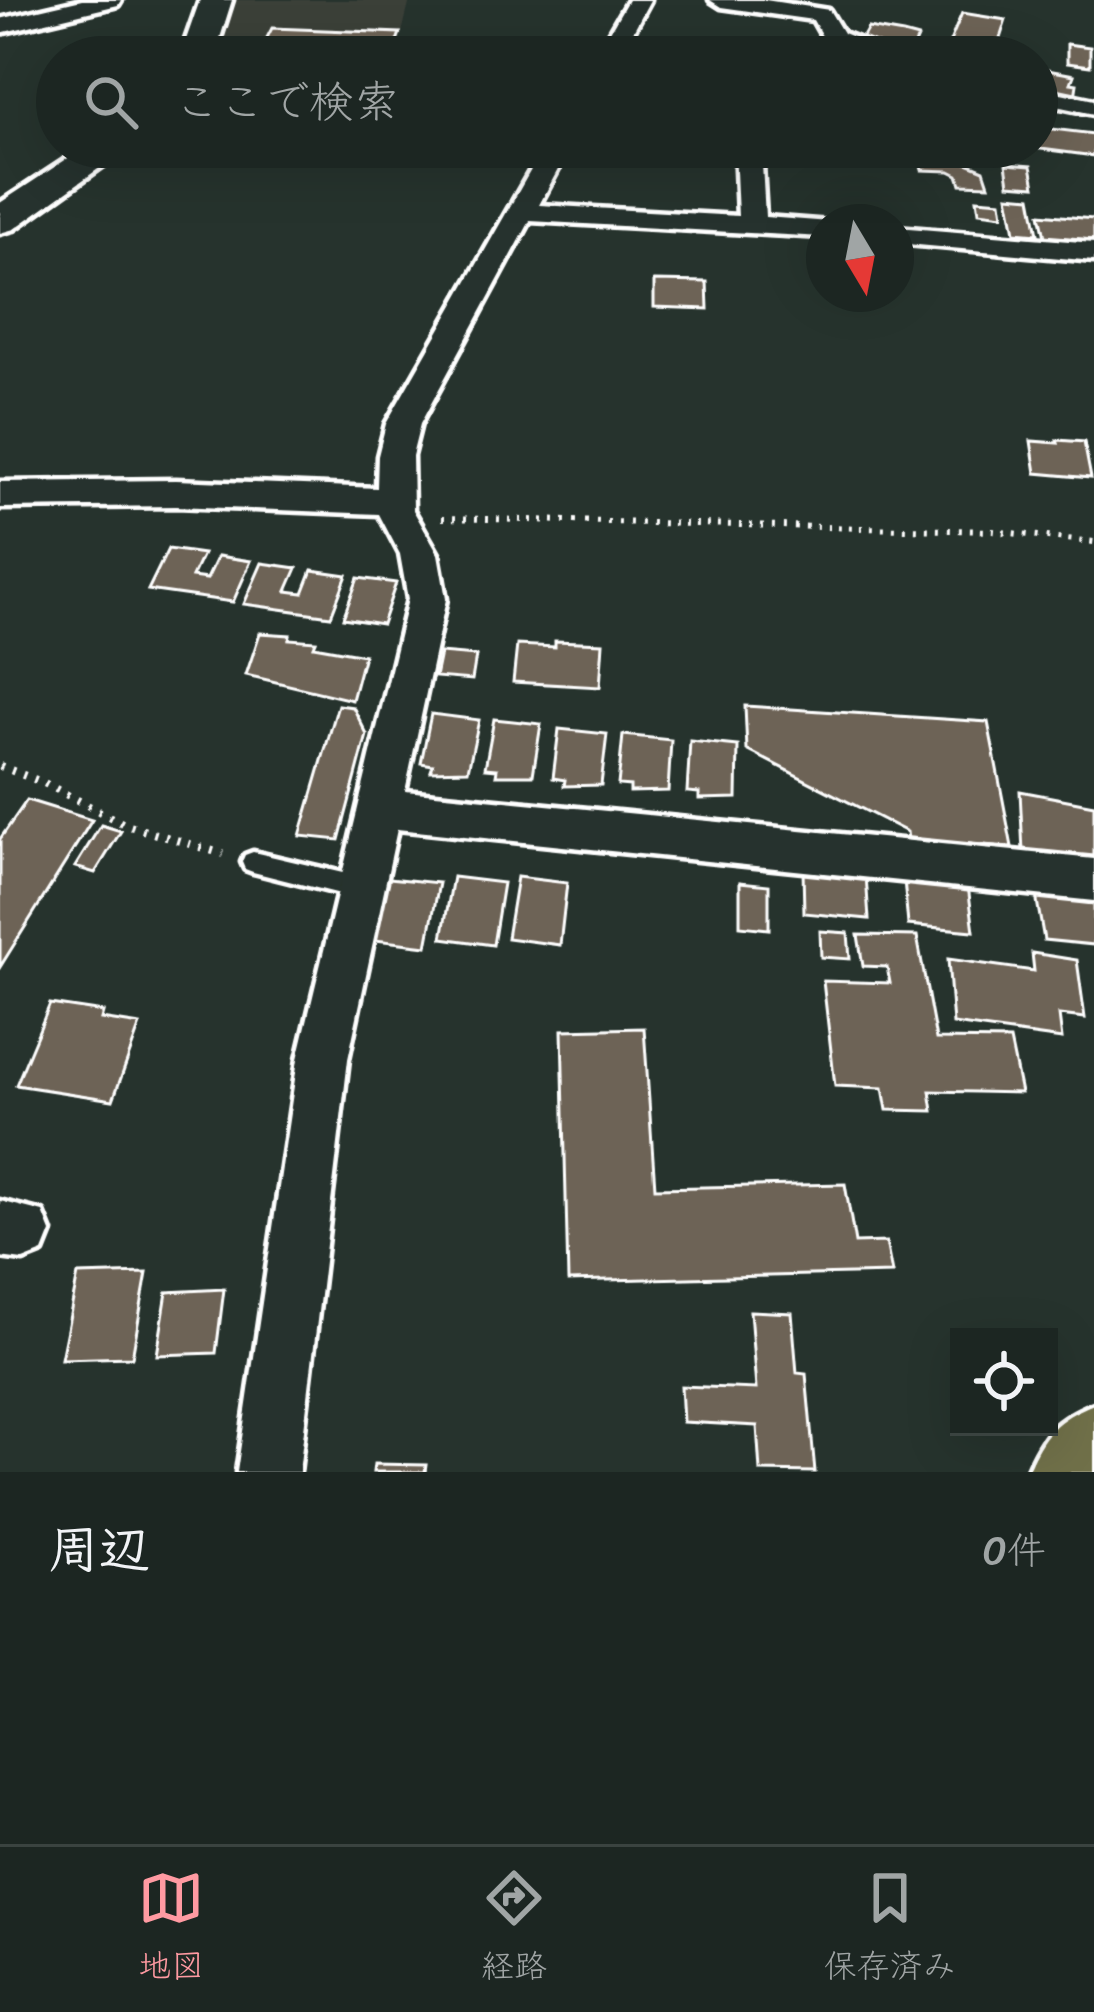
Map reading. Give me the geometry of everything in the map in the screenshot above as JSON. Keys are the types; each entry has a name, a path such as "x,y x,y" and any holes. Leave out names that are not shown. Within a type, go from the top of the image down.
{"highway":[{"path":"1076,1472 1094,1452"}],"street":[{"path":"0,26 110,0"},
{"path":"204,36 216,0"},
{"path":"619,36 639,0"},
{"path":"721,0 821,15 850,1"},
{"path":"821,15 833,36"},
{"path":"1058,99 1094,106"},
{"path":"0,221 79,168"},
{"path":"268,1472 323,1059 427,599 419,554 397,509 395,456 403,424 545,168"},
{"path":"749,168 752,226"},
{"path":"520,212 806,228"},
{"path":"914,237 1094,252"},
{"path":"0,495 176,493 397,509"},
{"path":"378,808 1094,880"}],"lane":[{"path":"253,862 364,889"}],"path":[{"path":"397,509 1046,533 1094,542"},
{"path":"0,766 55,785 111,818 160,837 253,862"}],"shaded area":[{"path":"226,0 410,0 401,36 215,36"}],"building":[{"path":"962,13 1006,20 1001,36 952,36"},
{"path":"272,28 400,33 399,36 268,36"},
{"path":"868,28 910,36 863,36"},
{"path":"1067,44 1090,47 1090,66 1067,63"},
{"path":"1058,72 1074,75 1075,97 1058,93"},
{"path":"1058,130 1094,134 1094,156 1058,151"},
{"path":"979,168 989,185 961,184 950,171 922,170"},
{"path":"1007,168 1031,168 1035,186 1009,184"},
{"path":"1008,195 1031,197 1038,234 1015,232"},
{"path":"977,199 1001,201 1003,215 979,212"},
{"path":"1040,214 1094,219 1094,240 1045,237"},
{"path":"654,281 707,282 708,309 654,307"},
{"path":"1031,441 1084,442 1091,478 1036,473"},
{"path":"168,549 203,554 192,577 207,579 218,556 251,561 233,602 148,590"},
{"path":"262,563 297,568 287,591 303,593 312,570 347,575 331,616 244,604"},
{"path":"358,578 396,583 382,624 343,618"},
{"path":"260,633 290,635 289,639 316,641 314,646 364,655 352,700 246,675"},
{"path":"555,641 603,643 600,687 513,682 517,645 555,647"},
{"path":"440,653 476,656 472,680 435,677"},
{"path":"338,705 353,707 367,735 339,840 300,836"},
{"path":"745,706 988,722 1012,847 908,840 907,832 747,750"},
{"path":"431,714 479,720 468,770 431,771 433,765 421,763"},
{"path":"494,719 541,724 533,775 496,775 497,769 485,768"},
{"path":"559,729 607,734 601,785 564,786 565,780 553,778"},
{"path":"623,735 671,740 668,791 630,792 630,786 618,785"},
{"path":"690,741 738,746 737,798 699,799 699,793 687,792"},
{"path":"1020,791 1094,805 1094,865 1023,852"},
{"path":"27,800 92,820 0,967 0,839"},
{"path":"101,825 121,831 95,873 75,867"},
{"path":"803,869 866,875 869,919 804,913"},
{"path":"453,877 503,883 493,945 442,938"},
{"path":"517,877 567,883 560,945 507,938"},
{"path":"389,878 439,883 427,946 375,940"},
{"path":"904,880 968,886 974,931 908,925"},
{"path":"740,882 769,885 769,929 740,926"},
{"path":"1036,895 1094,900 1094,945 1044,940"},
{"path":"820,931 848,933 850,959 821,957"},
{"path":"858,935 917,936 936,1039 1010,1040 1021,1093 930,1091 933,1111 887,1110 883,1088 835,1086 823,981 890,983 887,967 863,966"},
{"path":"1032,953 1077,960 1085,1018 1059,1015 1062,1039 953,1024 948,959 1034,971"},
{"path":"50,1004 103,1012 101,1019 140,1025 113,1100 16,1085"},
{"path":"644,1028 655,1188 845,1184 855,1243 886,1242 892,1273 568,1281 562,1030"},
{"path":"147,1273 132,1357 61,1359 78,1275"},
{"path":"224,1289 216,1353 157,1355 167,1292"},
{"path":"750,1311 792,1313 797,1373 806,1374 815,1472 760,1471 757,1426 683,1422 681,1386 756,1389"},
{"path":"374,1464 426,1465 425,1472 373,1472"}]}
